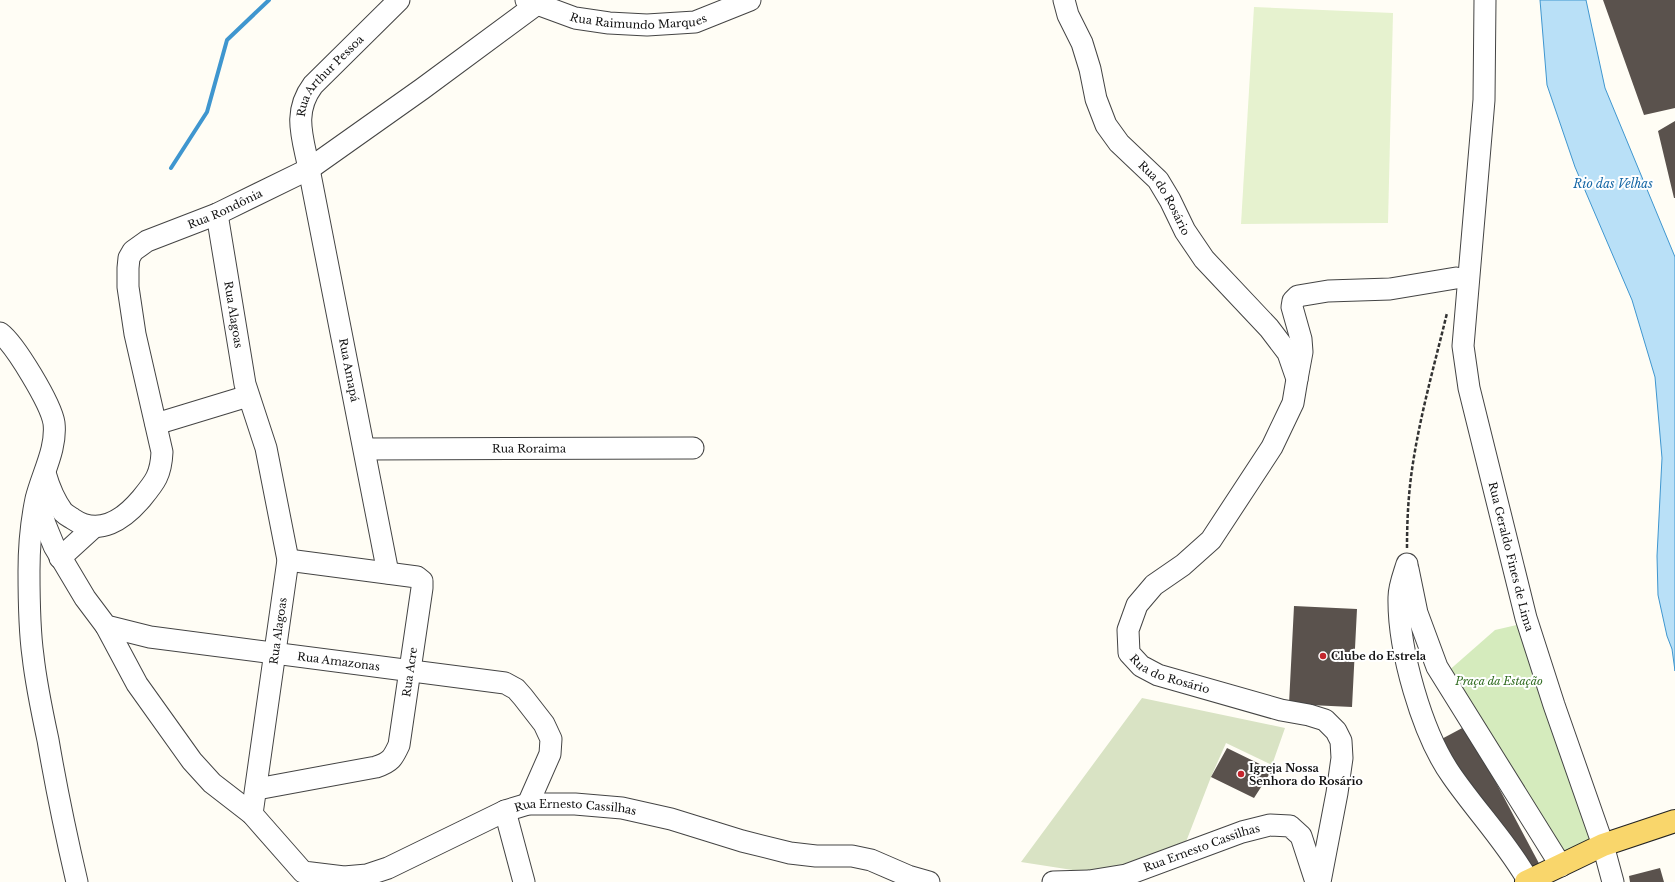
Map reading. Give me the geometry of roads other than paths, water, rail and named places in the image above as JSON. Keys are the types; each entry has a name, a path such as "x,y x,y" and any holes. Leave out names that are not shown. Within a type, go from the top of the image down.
{"main road":[{"path":"1528,882 1603,845 1675,821"}],"street":[{"name":"Rua Arthur Pessoa","path":"309,168 301,127 300,111 305,96 313,85 399,0"},
{"name":"Rua Raimundo Marques","path":"531,2 575,18 609,23 647,25 695,22 750,0"},
{"name":"Rua do Rosário","path":"1064,0 1068,15 1082,43 1090,68 1096,99 1106,125 1119,143 1158,180 1185,230 1204,259 1269,328 1288,353 1297,379"},
{"name":"Rua Geraldo Fines de Lima","path":"1485,0 1484,100 1463,346 1469,388 1526,618 1554,705 1603,845 1613,882"},
{"name":"Rua Rondônia","path":"94,527 113,523 128,513 155,481 160,471 162,452 135,334 128,287 129,258 133,251 147,241 217,214 309,168 422,89 531,2"},
{"name":"Rua Amapá","path":"309,168 388,573"},
{"name":"Rua Alagoas","path":"217,214 248,396 266,448 288,560 257,789 252,814"},
{"name":"Rua do Rosário","path":"1320,882 1342,758 1341,741 1336,731 1325,720 1280,710 1158,675 1141,666 1129,653 1128,630 1137,605 1154,585 1182,565 1210,540 1272,447 1293,403 1302,352 1301,339 1292,307 1293,301 1298,296 1328,290 1390,289 1456,278"},
{"path":"0,333 12,345 48,403 54,422 53,443 37,497 30,538 29,572 33,655 63,824 77,882"},
{"path":"156,424 248,396"},
{"name":"Rua Roraima","path":"365,449 693,448"},
{"path":"45,473 53,497 64,513 81,525 94,527"},
{"path":"37,497 44,524 60,558 85,598 106,626 136,684 192,761 212,783 252,814"},
{"path":"60,558 94,527"},
{"name":"Rua Acre","path":"257,789 376,767 388,762 394,756 399,745 422,588 422,581 417,577 288,560"},
{"path":"1528,882 1501,839 1451,775 1434,744 1414,692 1402,640 1399,596 1407,564 1417,613 1437,667 1561,866"},
{"name":"Rua Amazonas","path":"106,626 150,637 409,672 505,683 516,689 523,697 544,724 551,739 550,754 528,804"},
{"name":"Rua Ernesto Cassilhas","path":"252,814 300,877 344,877 367,875 394,865 505,811 528,804 575,804 622,808 671,819 742,841 790,853 816,856 852,856 871,860 908,876 929,882"},
{"path":"505,811 524,882"},
{"name":"Rua Ernesto Cassilhas","path":"1053,882 1126,879 1242,832 1270,825 1290,826 1301,836 1316,882"}],"water":[{"name":"Rio das Velhas","path":"1540,0 1586,0 1605,88 1675,257 1675,671 1672,649 1667,636 1658,595 1657,556 1662,458 1655,377 1632,300 1575,167 1547,85"}],"waterway":[{"path":"171,168 207,112 227,40 269,0"}],"place":[{"name":"Clube do Estrela","path":"1323,656"},
{"name":"Igreja Nossa Senhora do Rosário","path":"1241,774"}],"park label":[{"name":"Praça da Estação","path":"1499,681"}]}
